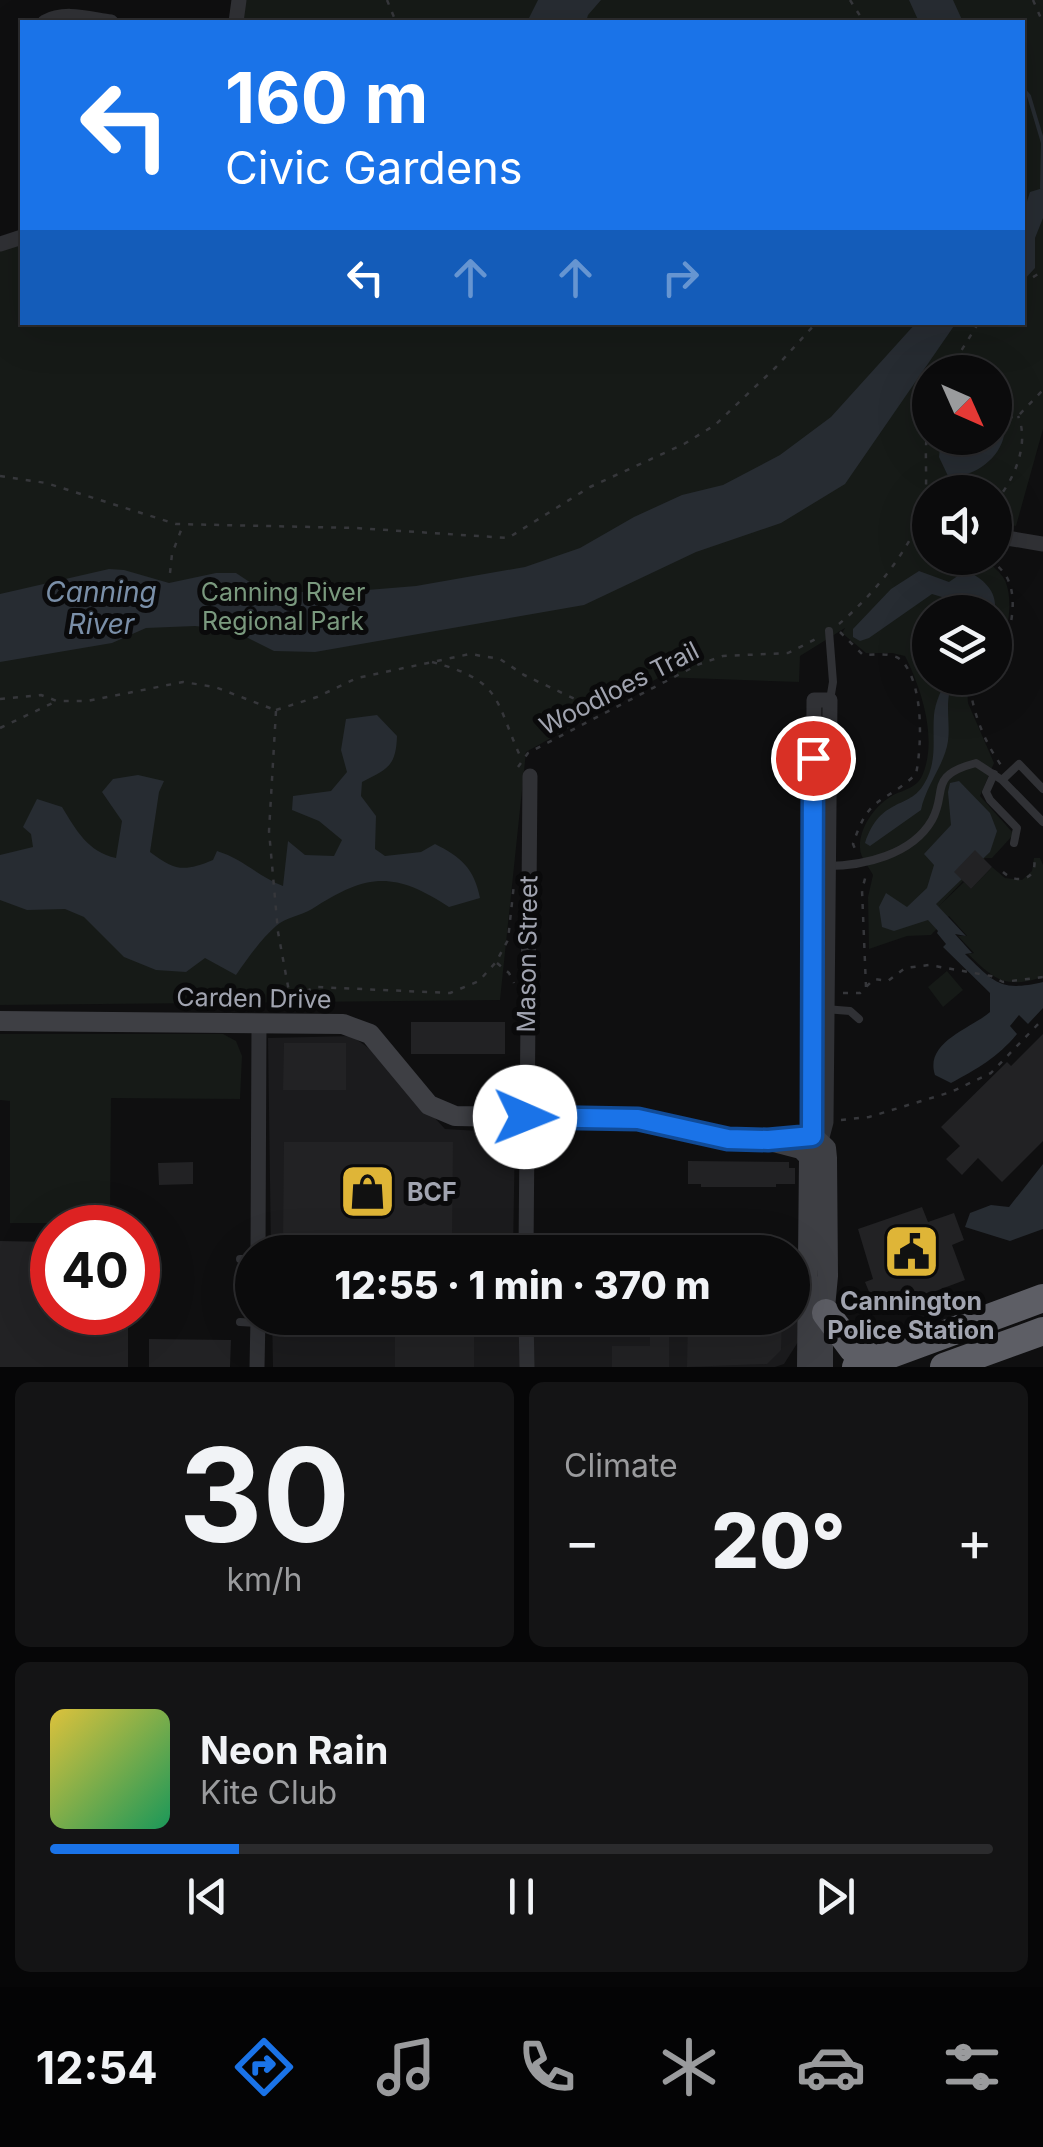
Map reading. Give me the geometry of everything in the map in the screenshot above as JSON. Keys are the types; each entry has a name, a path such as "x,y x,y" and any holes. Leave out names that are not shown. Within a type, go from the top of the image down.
{"highway":[{"path":"826,1313 866,1363 1043,1298"},
{"path":"944,1367 1043,1331"}],"street":[{"path":"48,20 70,16 97,20"},
{"path":"1012,539 1043,544"},
{"path":"813,1143 826,1122 830,700 814,700 806,866 813,1143 810,1163 826,1313 824,1367"},
{"name":"Mason Street","path":"525,777 526,1235"},
{"name":"Carden Drive","path":"0,1020 343,1024 370,1034 429,1105 455,1116 638,1119 716,1137 813,1143"},
{"path":"258,1235 259,1023"},
{"path":"807,1367 818,1258"},
{"path":"257,1367 258,1335"},
{"path":"526,1335 527,1367"}],"lane":[{"path":"830,700 832,629"},
{"path":"806,866 864,865 902,846 934,817 939,787 960,767 976,763 1002,776 1043,822"},
{"path":"1014,844 1016,828 986,792 1019,764 1043,788"},
{"path":"810,1008 828,1001 859,1019"}],"path":[{"path":"1033,0 1043,23"},
{"path":"0,476 46,484 184,524 356,528 508,538 590,487 684,444 715,425 815,325"},
{"path":"958,355 977,325"},
{"path":"1012,417 1018,416 1043,390"},
{"path":"1012,475 1023,435 1018,416"},
{"name":"Woodloes Trail","path":"525,777 521,758 697,664 724,656 788,653 832,629 867,600 890,572 923,511 927,455"},
{"path":"170,573 172,554 184,524"},
{"path":"832,629 863,656 892,655 900,660 908,671 920,712 921,750 916,774 862,816 853,844 868,873 862,890 866,987"},
{"path":"0,728 57,701 124,696 184,682 215,687 276,710 357,678 470,654 500,659 524,675 592,707 596,718"},
{"path":"430,662 477,677 493,692 504,710 521,758"},
{"path":"0,699 41,695 57,701"},
{"path":"971,695 1002,776"},
{"path":"276,710 270,830 278,932 290,997"},
{"path":"1003,872 1014,881 1022,880 1035,865 1034,858"},
{"path":"272,1005 316,987 450,993 479,980 496,962 508,940 516,868"},
{"path":"496,962 509,973 519,992 526,992"},
{"path":"828,1001 860,993 874,979 888,980 905,968 928,965 991,976 1002,982 1043,976"},
{"path":"834,1123 852,1117 869,1118 950,1092 991,1072 1043,1020"}],"shaded area":[{"path":"352,1036 374,1052 445,1129 515,1133 513,1235 271,1235 268,1038"},
{"path":"272,1335 798,1335 784,1364 775,1367 273,1367"}],"green space":[{"name":"Canning River Regional Park","path":"242,0 1043,0 1043,429 1016,526 1012,525 1012,475 912,475 912,575 1001,575 1009,595 912,595 912,672 905,656 866,653 842,633 845,628 800,656 799,682 660,677 526,752 500,1000 0,1005 0,246 20,241 20,325 1025,325 1025,20 238,20"},
{"name":"Canning River Regional Park","path":"921,695 968,695 994,763 980,796 1014,834 992,858 985,858 939,906 964,882 971,889 992,867 1005,878 1022,880 1032,871 1034,858 1040,858 1043,977 1010,982 994,976 968,954 974,953 958,936 967,936 949,916 931,935 907,936 869,949 868,897 873,875 860,851 860,840 878,806 912,787 922,776 927,762 928,731"},
{"path":"947,971 963,990 943,1007 928,987"},
{"path":"0,1034 223,1034 236,1041 242,1056 240,1099 111,1098 110,1205 30,1205 30,1223 10,1223 10,1101 0,1100"}],"water":[{"path":"538,0 601,0 587,20 528,20"},
{"path":"909,0 953,0 962,20 918,20"},
{"path":"1043,188 1043,218 1035,238 1035,268 1025,279 1025,208 1030,192"},
{"name":"Canning River","path":"914,325 955,325 934,355 912,355 912,387 845,484 781,523 696,552 584,605 315,652 274,651 232,630 195,626 146,628 112,643 0,662 0,594 109,569 169,583 236,573 257,587 285,592 343,592 416,586 525,567 580,548 634,517 682,495 723,485 780,455 831,417"},
{"path":"994,455 984,466 962,475 948,475 939,457"},
{"path":"913,575 930,575 949,582 959,575 974,575 992,595 912,595 912,608 869,638 860,641 853,637 853,629 891,589"},
{"path":"949,695 948,741 921,810 870,846 865,843 879,818 911,798 924,784 933,759 939,696"},
{"path":"377,715 397,736 392,761 362,782 361,796 376,816 375,849 385,856 421,852 435,844 465,865 480,898 449,907 395,882 364,883 280,923 236,975 205,958 186,972 156,970 124,957 84,917 65,909 27,910 0,900 0,855 33,847 31,834 23,827 37,799 62,807 90,845 116,858 122,821 102,792 113,779 138,775 164,781 150,852 166,863 187,868 213,860 217,851 283,886 288,841 305,855 334,856 342,840 319,821 292,810 293,796 331,791 347,772 341,750 346,719"},
{"path":"959,781 990,813 997,831 990,852 936,904 966,936 955,934 972,953 965,954 992,978 1017,986 1043,982 1043,1008 1028,1024 1019,1015 1010,1026 1017,1034 1010,1042 987,1062 951,1083 935,1075 936,1053 952,1037 990,1012 990,993 943,947 946,944 928,920 894,931 882,927 879,907 886,893 907,907 927,888 934,865 924,854 951,825 948,792 950,783"},
{"path":"1043,1164 1043,1229 1010,1241 965,1227 970,1213 991,1205 1009,1207"}],"building":[{"path":"975,850 992,867 971,889 954,872"},
{"path":"411,1022 505,1022 505,1054 411,1054"},
{"path":"1043,1034 1043,1141 1002,1182 978,1158 962,1175 946,1159 960,1146 941,1127 1007,1062 1011,1066"},
{"path":"284,1043 346,1043 346,1090 283,1090"},
{"name":"BCF","path":"284,1142 453,1142 452,1235 283,1235"},
{"path":"688,1161 789,1162 789,1168 795,1168 795,1184 701,1187 688,1184"},
{"path":"193,1162 193,1184 159,1185 158,1163"},
{"name":"Cannington Police Station","path":"922,1207 928,1222 954,1213 964,1240 952,1245 965,1280 888,1309 886,1302 872,1299 865,1282 873,1279 858,1229"},
{"path":"0,1241 30,1242 30,1335 128,1335 128,1367 0,1367"},
{"path":"395,1335 474,1335 474,1367 395,1367"},
{"path":"650,1335 669,1335 669,1367 612,1367 612,1346 650,1346"},
{"path":"688,1335 781,1335 781,1350 767,1364 687,1367"},
{"path":"149,1339 231,1340 230,1367 149,1367"}],"waterway":[{"path":"1025,91 1043,143 1042,188"}],"place":[{"name":"BCF","path":"368,1192"},
{"name":"Cannington Police Station","path":"911,1252"}],"route":[{"path":"525,1117 638,1119 728,1139 812,1136 813,758"}]}
